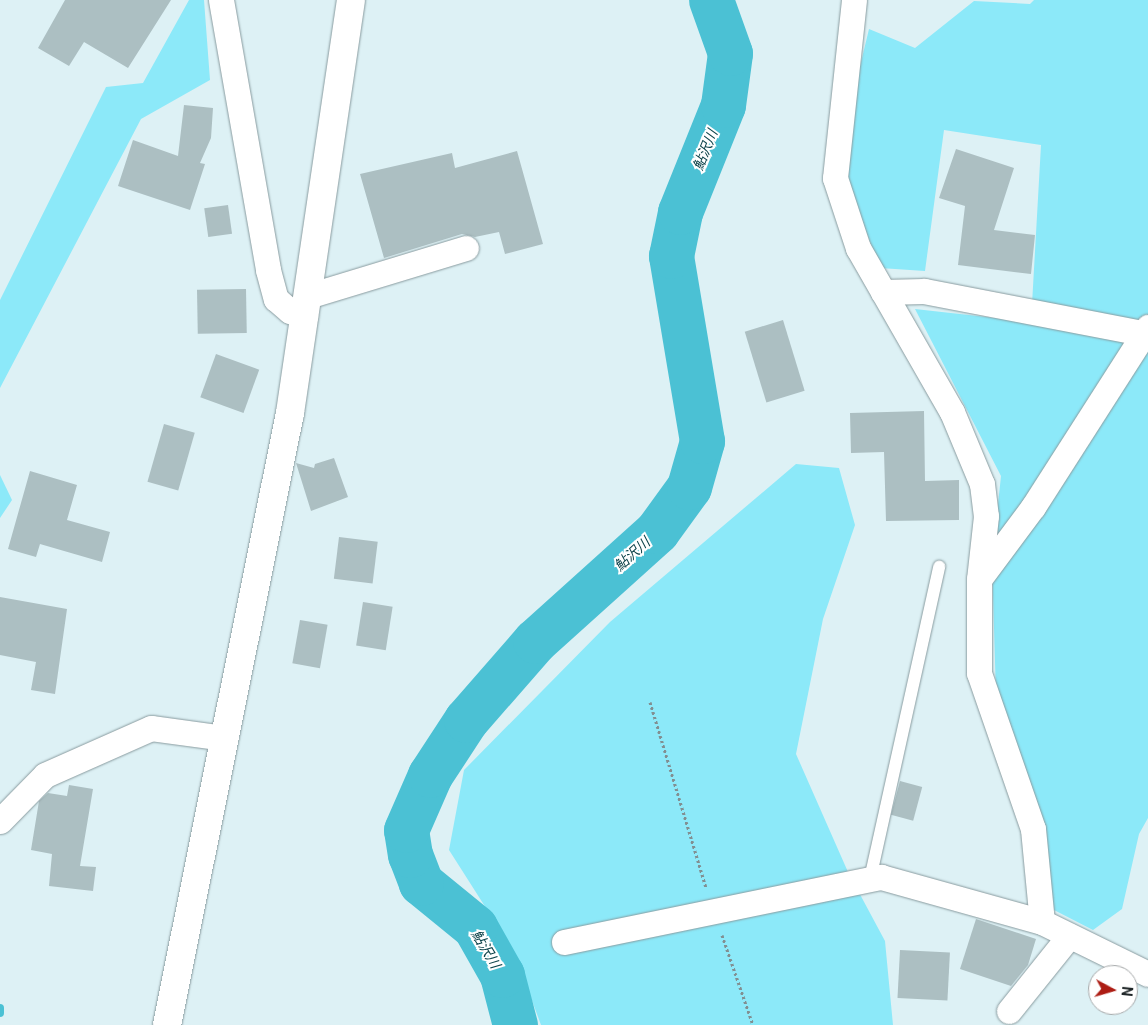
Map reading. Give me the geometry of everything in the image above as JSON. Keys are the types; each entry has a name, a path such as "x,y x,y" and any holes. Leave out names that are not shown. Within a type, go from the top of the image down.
{"street":[{"path":"221,0 268,270 276,299 290,311 466,248"},
{"path":"167,1025 290,414 352,0"},
{"path":"854,0 835,178 858,248 952,412 982,484 986,516 979,579 979,673 1033,829 1042,922"},
{"path":"883,292 924,291 1147,331 1033,507 979,579"},
{"path":"0,821 45,775 151,728 225,738"},
{"path":"564,942 881,877 1042,922 1148,974"},
{"path":"1009,1011 1069,936"}],"lane":[{"path":"870,879 939,568"}],"path":[{"path":"650,702 713,912 753,1025"}],"shaded area":[{"path":"189,0 204,0 210,80 141,119 0,388 0,300 106,87 143,83"},
{"path":"1034,0 1148,0 1148,818 1139,834 1122,909 1093,930 1054,910 1017,801 996,695 992,561 1001,476 915,309 1031,322 1041,145 944,130 925,271 880,268 838,158 869,29 915,48 974,1 1030,4"},
{"path":"796,464 839,468 855,525 823,619 796,754 848,872 885,941 893,1025 541,1025 514,952 449,850 464,770 610,622"},
{"path":"0,475 12,500 0,518"}],"building":[{"path":"65,0 171,0 128,68 84,42 69,66 38,48"},
{"path":"184,105 213,108 211,138 200,163 205,164 190,210 118,186 133,140 178,156"},
{"path":"956,149 1014,168 994,230 1035,235 1031,274 958,265 965,206 939,198"},
{"path":"517,151 543,244 505,254 499,232 475,237 462,234 384,258 360,174 452,153 455,168"},
{"path":"228,205 232,234 208,237 204,208"},
{"path":"246,289 247,333 198,334 197,290"},
{"path":"783,320 805,391 766,402 745,332"},
{"path":"216,354 259,370 243,413 200,397"},
{"path":"924,411 925,481 959,480 959,520 886,521 884,452 851,453 850,413"},
{"path":"164,424 195,433 178,490 147,482"},
{"path":"334,458 348,497 311,511 296,463 314,468 315,464"},
{"path":"30,471 77,485 67,520 110,532 102,562 40,544 36,557 8,549"},
{"path":"339,537 378,542 373,583 334,579"},
{"path":"0,597 67,609 55,694 31,690 36,662 0,655"},
{"path":"363,602 393,607 386,650 356,645"},
{"path":"300,620 328,625 320,668 292,663"},
{"path":"900,781 922,787 913,821 891,815"},
{"path":"69,785 93,789 80,866 96,867 93,891 49,886 52,854 31,850 39,801 48,793 67,796"},
{"path":"976,919 1036,939 1028,965 1011,986 960,969"},
{"path":"900,950 950,953 947,1001 897,998"}],"waterway":[{"name":"鮎沢川","path":"515,1025 502,975 475,927 421,883 410,855 406,830 430,775 466,720 535,641 657,531 689,487 702,441 671,256 680,212 723,105 730,53 711,0"},
{"path":"0,1008 0,1013"}]}
